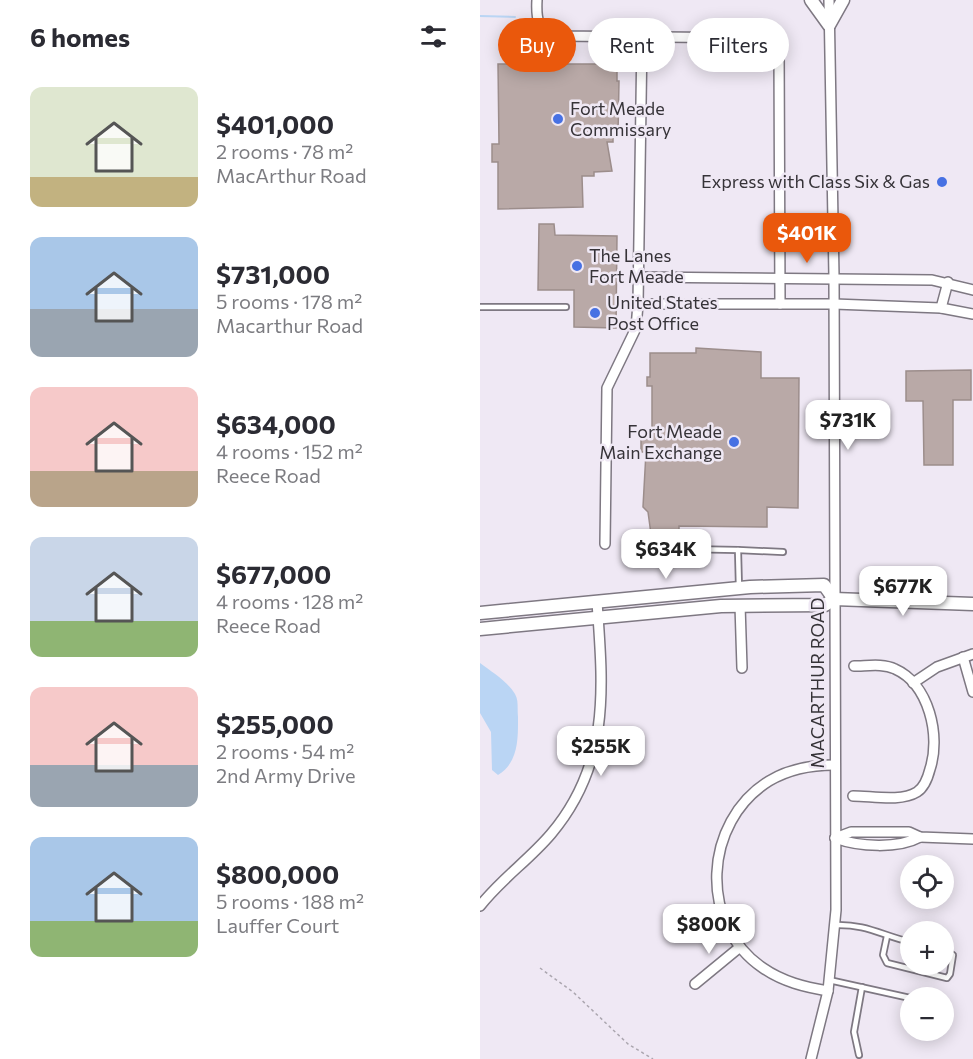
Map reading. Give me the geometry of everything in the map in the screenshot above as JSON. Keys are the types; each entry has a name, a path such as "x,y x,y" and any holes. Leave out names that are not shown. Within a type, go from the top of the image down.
{"street":[{"path":"537,0 539,27 546,34 588,36"},
{"path":"811,0 829,25"},
{"path":"829,0 834,304"},
{"path":"829,25 843,0"},
{"path":"675,37 767,38 775,41 779,48 780,304"},
{"path":"605,544 607,388 636,328 638,304 641,72"},
{"path":"638,277 834,277 948,282 973,290"},
{"path":"941,308 948,282"},
{"path":"638,304 834,304 941,308 973,314"},
{"name":"MACARTHUR ROAD","path":"811,1059 830,980 835,925 834,304"},
{"path":"480,613 739,588 824,585 834,598"},
{"path":"480,629 740,606 825,605 834,598 973,604"},
{"path":"480,906 498,885 540,847 562,821 588,772 602,715 597,602"},
{"path":"740,606 742,668"},
{"path":"913,683 937,667 973,654"},
{"path":"963,657 973,692"},
{"path":"853,796 910,795 918,791 927,780 935,754 936,735 931,715 913,683 895,669 854,666"},
{"path":"828,991 797,984 772,974 740,947 725,921 717,891 717,862 729,824 747,800 770,781 803,767 834,765"},
{"path":"835,838 851,844 909,843 920,837 973,839 973,831"},
{"path":"695,984 740,947"}],"lane":[{"path":"480,307 566,307"},
{"path":"685,549 783,552"},
{"path":"738,550 739,588"},
{"path":"835,925 866,926 900,939"},
{"path":"887,936 883,960 900,966"},
{"path":"935,975 947,978 949,975"},
{"path":"830,980 900,996"},
{"path":"859,1055 855,1032 862,987"}],"path":[{"path":"540,968 573,992 628,1044 653,1059"}],"water":[{"path":"480,663 508,685 517,699 516,749 510,763 498,775 492,770 491,732 480,713"}],"building":[{"name":"Fort Meade Commissary","path":"576,64 588,64 588,72 617,72 617,81 619,81 618,136 613,136 613,142 607,142 612,171 594,172 594,176 582,176 583,207 498,209 498,162 492,162 492,144 499,144 498,72 576,72"},
{"name":"The Lanes Fort Meade","path":"539,224 554,224 555,235 617,236 616,328 574,327 574,290 538,290"},
{"path":"696,348 761,352 761,378 799,378 798,508 767,507 767,527 679,526 679,534 651,534 648,512 643,507 646,452 641,452 641,439 652,439 652,386 647,386 647,377 650,377 650,353 696,353"},
{"path":"971,370 971,400 953,400 953,465 924,465 923,401 906,401 906,371"}],"waterway":[{"path":"480,16 515,17"}],"place":[{"name":"Fort Meade Commissary","path":"558,119"},
{"name":"Express with Class Six & Gas","path":"942,182"},
{"name":"The Lanes Fort Meade","path":"577,266"},
{"name":"United States Post Office","path":"595,313"},
{"name":"Fort Meade Main Exchange","path":"734,442"}]}
